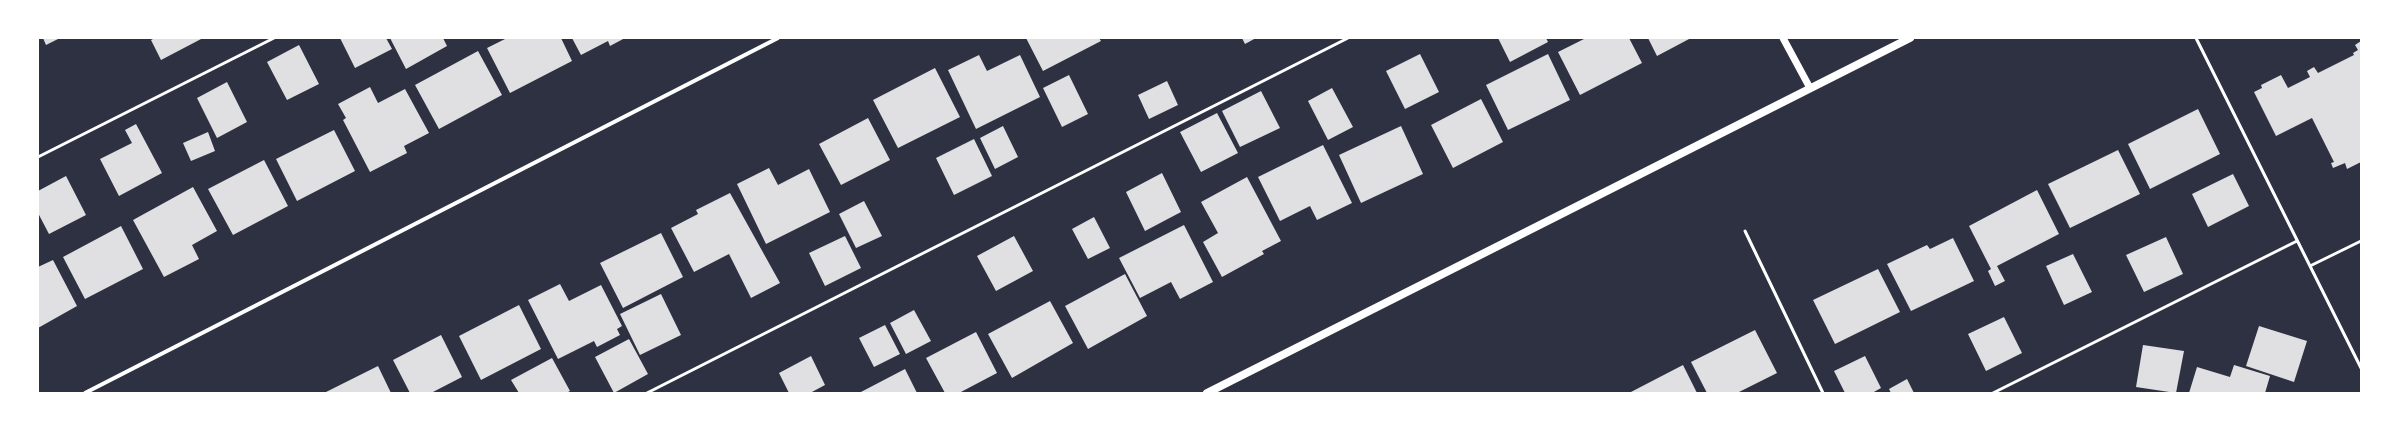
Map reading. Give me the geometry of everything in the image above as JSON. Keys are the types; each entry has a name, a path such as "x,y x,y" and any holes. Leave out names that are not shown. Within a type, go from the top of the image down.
{"main road":[{"path":"1207,393 1910,38"}],"street":[{"path":"85,393 778,38"},
{"path":"1783,38 1810,88"}],"lane":[{"path":"38,157 274,38"},
{"path":"647,393 1348,38"},
{"path":"2196,38 2361,368"},
{"path":"1745,231 1823,393"},
{"path":"1993,393 2297,241"},
{"path":"2310,266 2361,241"}],"building":[{"path":"43,38 60,38 46,45"},
{"path":"155,38 203,38 161,60 151,40"},
{"path":"340,38 386,38 392,49 355,68"},
{"path":"390,38 443,38 447,46 406,69"},
{"path":"507,38 561,38 572,61 510,93 487,48"},
{"path":"572,38 625,38 610,46 608,41 581,55"},
{"path":"1026,38 1099,38 1101,41 1043,71"},
{"path":"1242,38 1256,38 1245,44"},
{"path":"1498,38 1546,38 1548,42 1510,62"},
{"path":"1586,38 1629,38 1642,63 1580,95 1558,52"},
{"path":"1648,38 1691,38 1657,56"},
{"path":"2361,41 2361,162 2347,169 2345,163 2333,168 2331,163 2334,162 2312,118 2276,136 2254,92 2262,88 2261,85 2281,75 2288,88 2310,77 2307,71 2314,67 2318,73 2354,55 2353,53 2358,50 2355,45"},
{"path":"299,45 319,84 287,100 267,62"},
{"path":"478,51 502,95 439,129 415,85"},
{"path":"1420,54 1439,92 1405,109 1386,71"},
{"path":"1548,54 1570,100 1508,130 1486,85"},
{"path":"979,55 987,71 1020,55 1040,97 976,129 948,70"},
{"path":"935,68 960,117 898,148 873,100"},
{"path":"1069,75 1088,114 1062,127 1043,88"},
{"path":"1167,81 1178,105 1149,119 1138,95"},
{"path":"227,82 247,122 217,138 197,98"},
{"path":"370,87 378,103 405,89 429,133 404,146 407,153 370,172 343,120 346,118 338,104"},
{"path":"1332,88 1353,127 1328,140 1308,101"},
{"path":"1261,91 1280,128 1240,147 1222,111"},
{"path":"1481,99 1503,142 1453,168 1431,125"},
{"path":"2198,109 2220,154 2150,189 2128,144"},
{"path":"1217,113 1238,153 1201,172 1180,132"},
{"path":"868,118 890,160 841,185 819,144"},
{"path":"136,124 162,173 119,196 100,159 132,143 125,130"},
{"path":"1003,126 1018,157 995,169 980,138"},
{"path":"1401,126 1423,174 1361,203 1339,155"},
{"path":"334,130 355,171 297,201 276,159"},
{"path":"208,132 215,151 191,161 183,143"},
{"path":"974,139 992,176 954,195 936,158"},
{"path":"1323,145 1352,203 1317,220 1310,206 1280,221 1258,177"},
{"path":"2118,150 2140,194 2070,228 2048,184"},
{"path":"264,160 288,206 233,235 208,189"},
{"path":"769,168 778,185 809,169 830,212 766,244 737,184"},
{"path":"1162,173 1181,212 1145,231 1126,192"},
{"path":"2233,174 2249,206 2208,227 2192,194"},
{"path":"66,176 86,215 49,234 38,213 38,191"},
{"path":"1247,177 1281,241 1262,251 1264,254 1222,277 1203,242 1218,233 1201,202"},
{"path":"193,187 217,231 192,245 199,259 164,277 133,220"},
{"path":"2037,190 2059,234 1997,266 2005,281 1995,286 1988,271 1991,269 1969,226"},
{"path":"730,193 780,283 751,298 729,254 694,272 671,228 698,214 696,210"},
{"path":"864,201 882,236 856,248 839,214"},
{"path":"1094,217 1110,248 1088,259 1072,229"},
{"path":"1184,225 1213,282 1180,299 1171,282 1140,298 1119,258"},
{"path":"121,226 143,269 85,299 63,257"},
{"path":"661,233 683,277 623,308 600,263"},
{"path":"845,236 861,268 825,286 809,253"},
{"path":"1014,236 1033,271 996,291 977,256"},
{"path":"2166,237 2183,274 2144,292 2126,255"},
{"path":"1953,238 1974,281 1911,311 1887,264 1927,245 1930,249"},
{"path":"2073,254 2092,292 2064,305 2046,266"},
{"path":"53,260 77,306 38,328 38,267"},
{"path":"1878,269 1900,312 1835,344 1813,300"},
{"path":"1125,274 1147,316 1088,349 1065,306"},
{"path":"560,284 569,301 601,285 622,326 617,329 620,335 597,347 594,341 558,359 528,300"},
{"path":"661,294 681,335 640,355 620,314"},
{"path":"1050,301 1073,343 1012,378 988,334"},
{"path":"519,305 541,349 481,380 459,336"},
{"path":"914,310 931,341 906,354 890,323"},
{"path":"2004,317 2022,353 1986,371 1968,334"},
{"path":"885,325 900,354 874,367 859,338"},
{"path":"2259,326 2307,341 2294,382 2246,366"},
{"path":"1755,330 1777,373 1737,393 1707,393 1691,362"},
{"path":"976,332 997,373 959,393 945,393 926,358"},
{"path":"441,335 462,377 431,393 410,393 393,360"},
{"path":"629,339 648,374 614,393 595,357"},
{"path":"2143,345 2184,351 2176,393 2136,387"},
{"path":"811,356 825,385 810,393 789,393 779,373"},
{"path":"1865,356 1881,388 1872,393 1845,393 1834,371"},
{"path":"552,358 570,391 566,393 519,393 511,380"},
{"path":"1683,365 1697,393 1629,393"},
{"path":"2234,365 2270,376 2265,393 2189,393 2197,367 2230,377"},
{"path":"378,366 391,393 324,393"},
{"path":"905,369 917,393 859,393"},
{"path":"1907,379 1914,393 1891,393 1889,389"}]}
